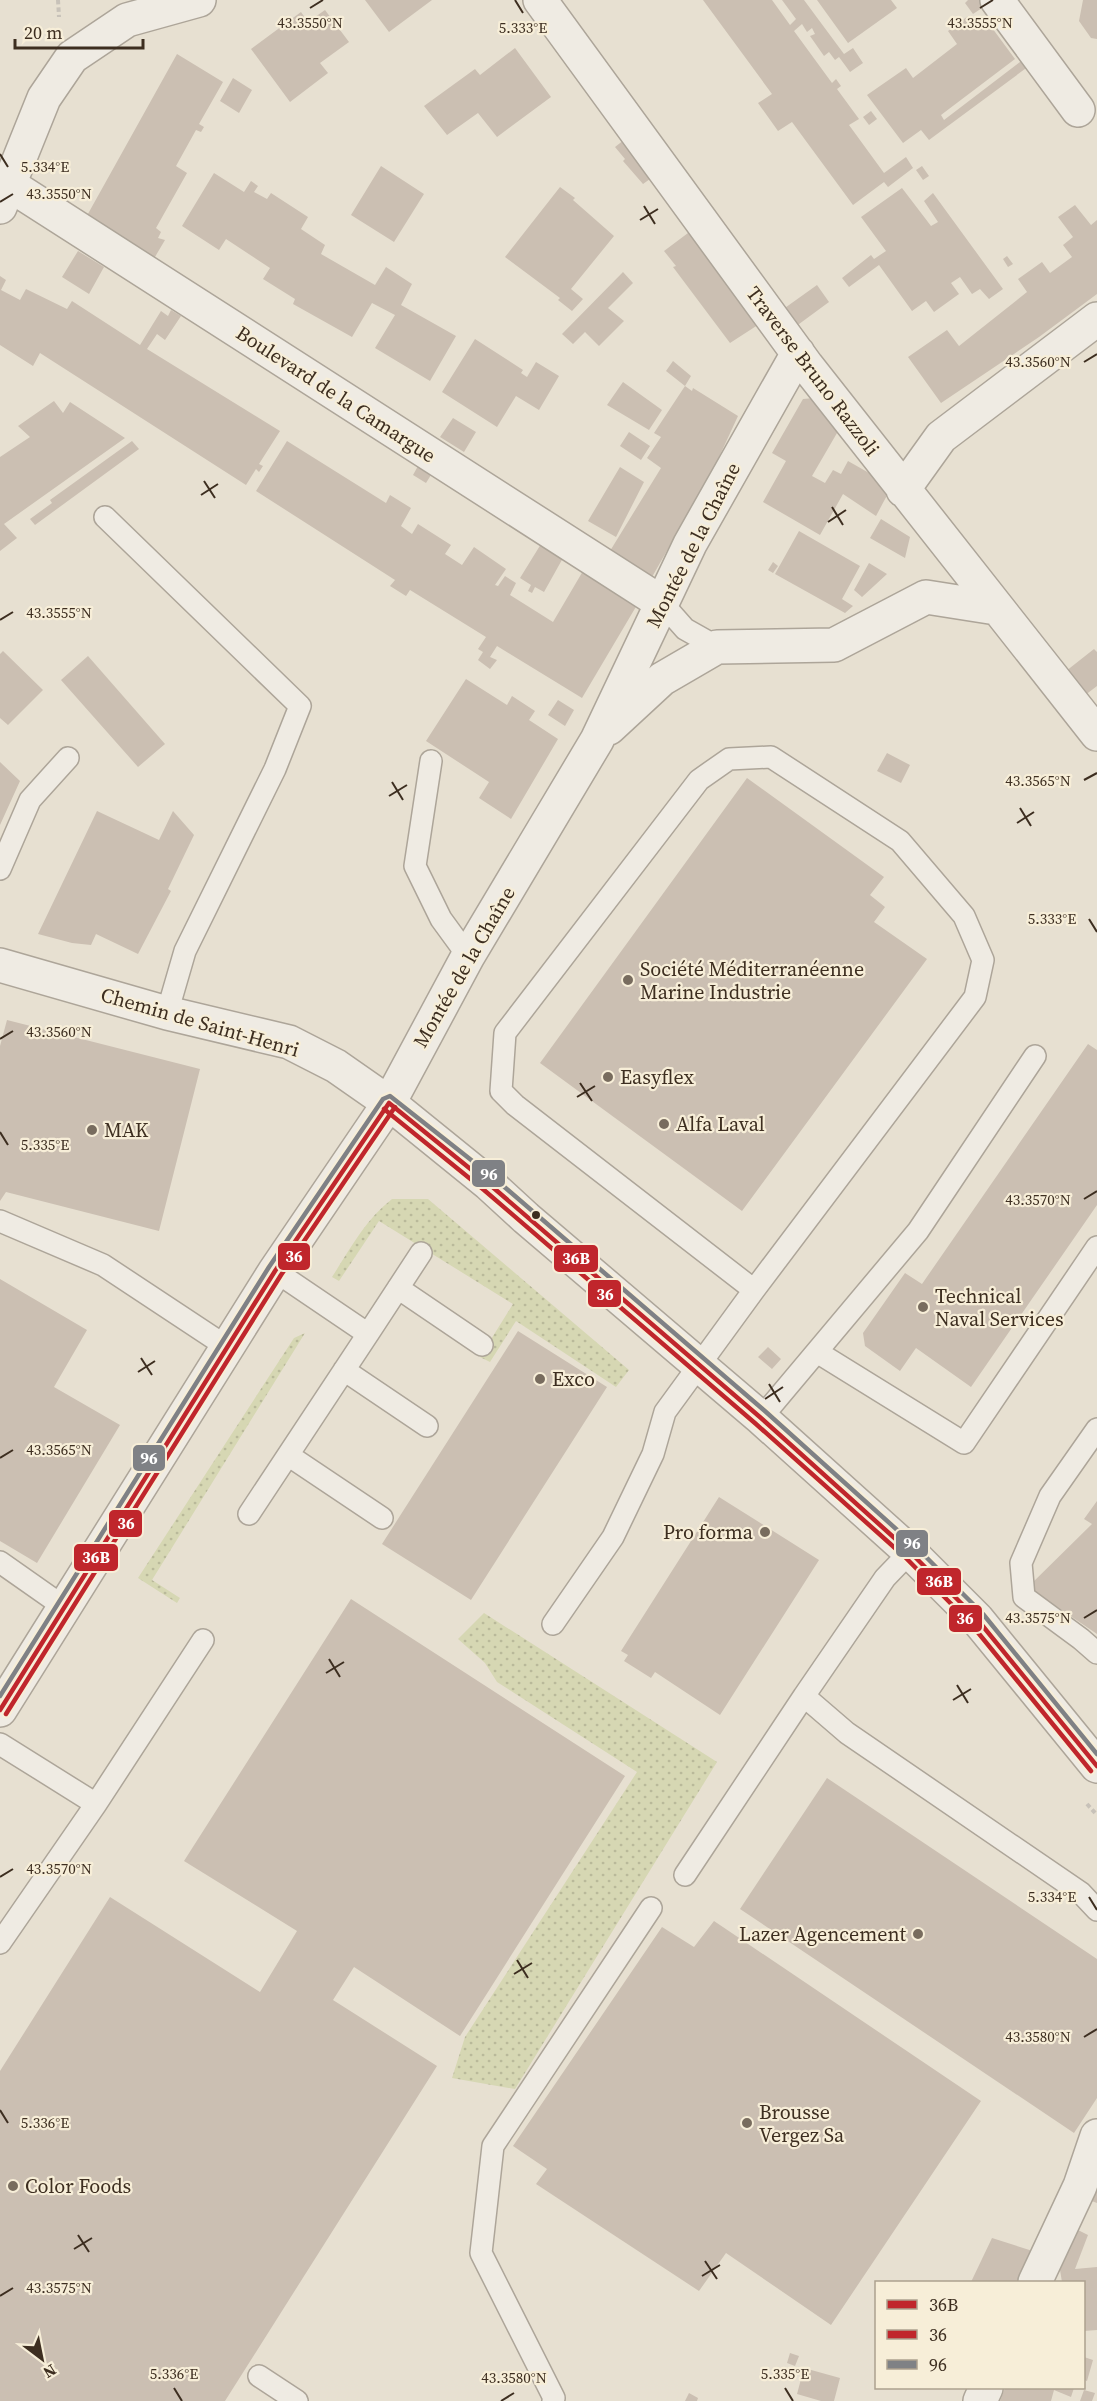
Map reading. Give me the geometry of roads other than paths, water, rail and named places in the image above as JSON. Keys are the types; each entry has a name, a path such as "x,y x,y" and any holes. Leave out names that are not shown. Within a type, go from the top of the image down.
{"street":[{"path":"5,196 44,98 72,57 127,20 199,0"},
{"name":"Traverse Bruno Razzoli","path":"540,0 798,353 903,490 1097,734"},
{"path":"997,0 1078,110"},
{"name":"Boulevard de la Camargue","path":"5,196 662,603"},
{"path":"903,490 941,437 1097,319"},
{"name":"Montée de la Chaîne","path":"0,1710 274,1271 389,1103 468,956 597,740 690,544 798,353"},
{"name":"Montée de la Chaîne","path":"597,740 662,679 717,647 834,645 926,597 996,608"},
{"name":"Chemin de Saint-Henri","path":"0,965 167,1013 289,1042 336,1066 389,1103 489,1184 761,1418 910,1552 976,1619 1097,1766"},
{"path":"1036,2281 1080,2186 1097,2136"}],"lane":[{"path":"105,517 300,706 275,769 185,951 167,1013"},
{"path":"662,603 685,629 717,647"},
{"path":"553,1624 613,1537 653,1454 665,1413 754,1290 975,997 983,960 964,916 900,841 771,757 729,759 699,780 505,1033 501,1091 514,1105 754,1290"},
{"path":"0,869 30,800 68,758"},
{"path":"430,761 415,866 441,919 468,956"},
{"path":"761,1418 918,1230 1035,1056"},
{"path":"0,1221 103,1265 227,1347"},
{"path":"817,1352 964,1443 1097,1247"},
{"path":"249,1514 421,1253"},
{"path":"274,1271 368,1334"},
{"path":"398,1288 482,1345"},
{"path":"344,1370 427,1426"},
{"path":"1097,1429 1050,1496 1021,1563 1024,1597 1097,1653"},
{"path":"288,1455 382,1518"},
{"path":"685,1875 885,1578 910,1552"},
{"path":"0,1562 64,1607"},
{"path":"0,1943 96,1804 203,1640"},
{"path":"804,1696 847,1733 1081,1893 1097,1910"},
{"path":"0,1743 96,1804"},
{"path":"553,2401 554,2398 481,2253 493,2146 651,1908"},
{"path":"259,2376 297,2401"}],"place":[{"name":"Société Méditerranéenne Marine Industrie","path":"628,980"},
{"name":"Easyflex","path":"608,1077"},
{"name":"Alfa Laval","path":"664,1124"},
{"name":"MAK","path":"92,1130"},
{"name":"Technical Naval Services","path":"923,1307"},
{"name":"Exco","path":"540,1379"},
{"name":"Pro forma","path":"765,1532"},
{"name":"Lazer Agencement","path":"918,1934"},
{"name":"Brousse Vergez Sa","path":"747,2123"},
{"name":"Color Foods","path":"13,2186"}]}
